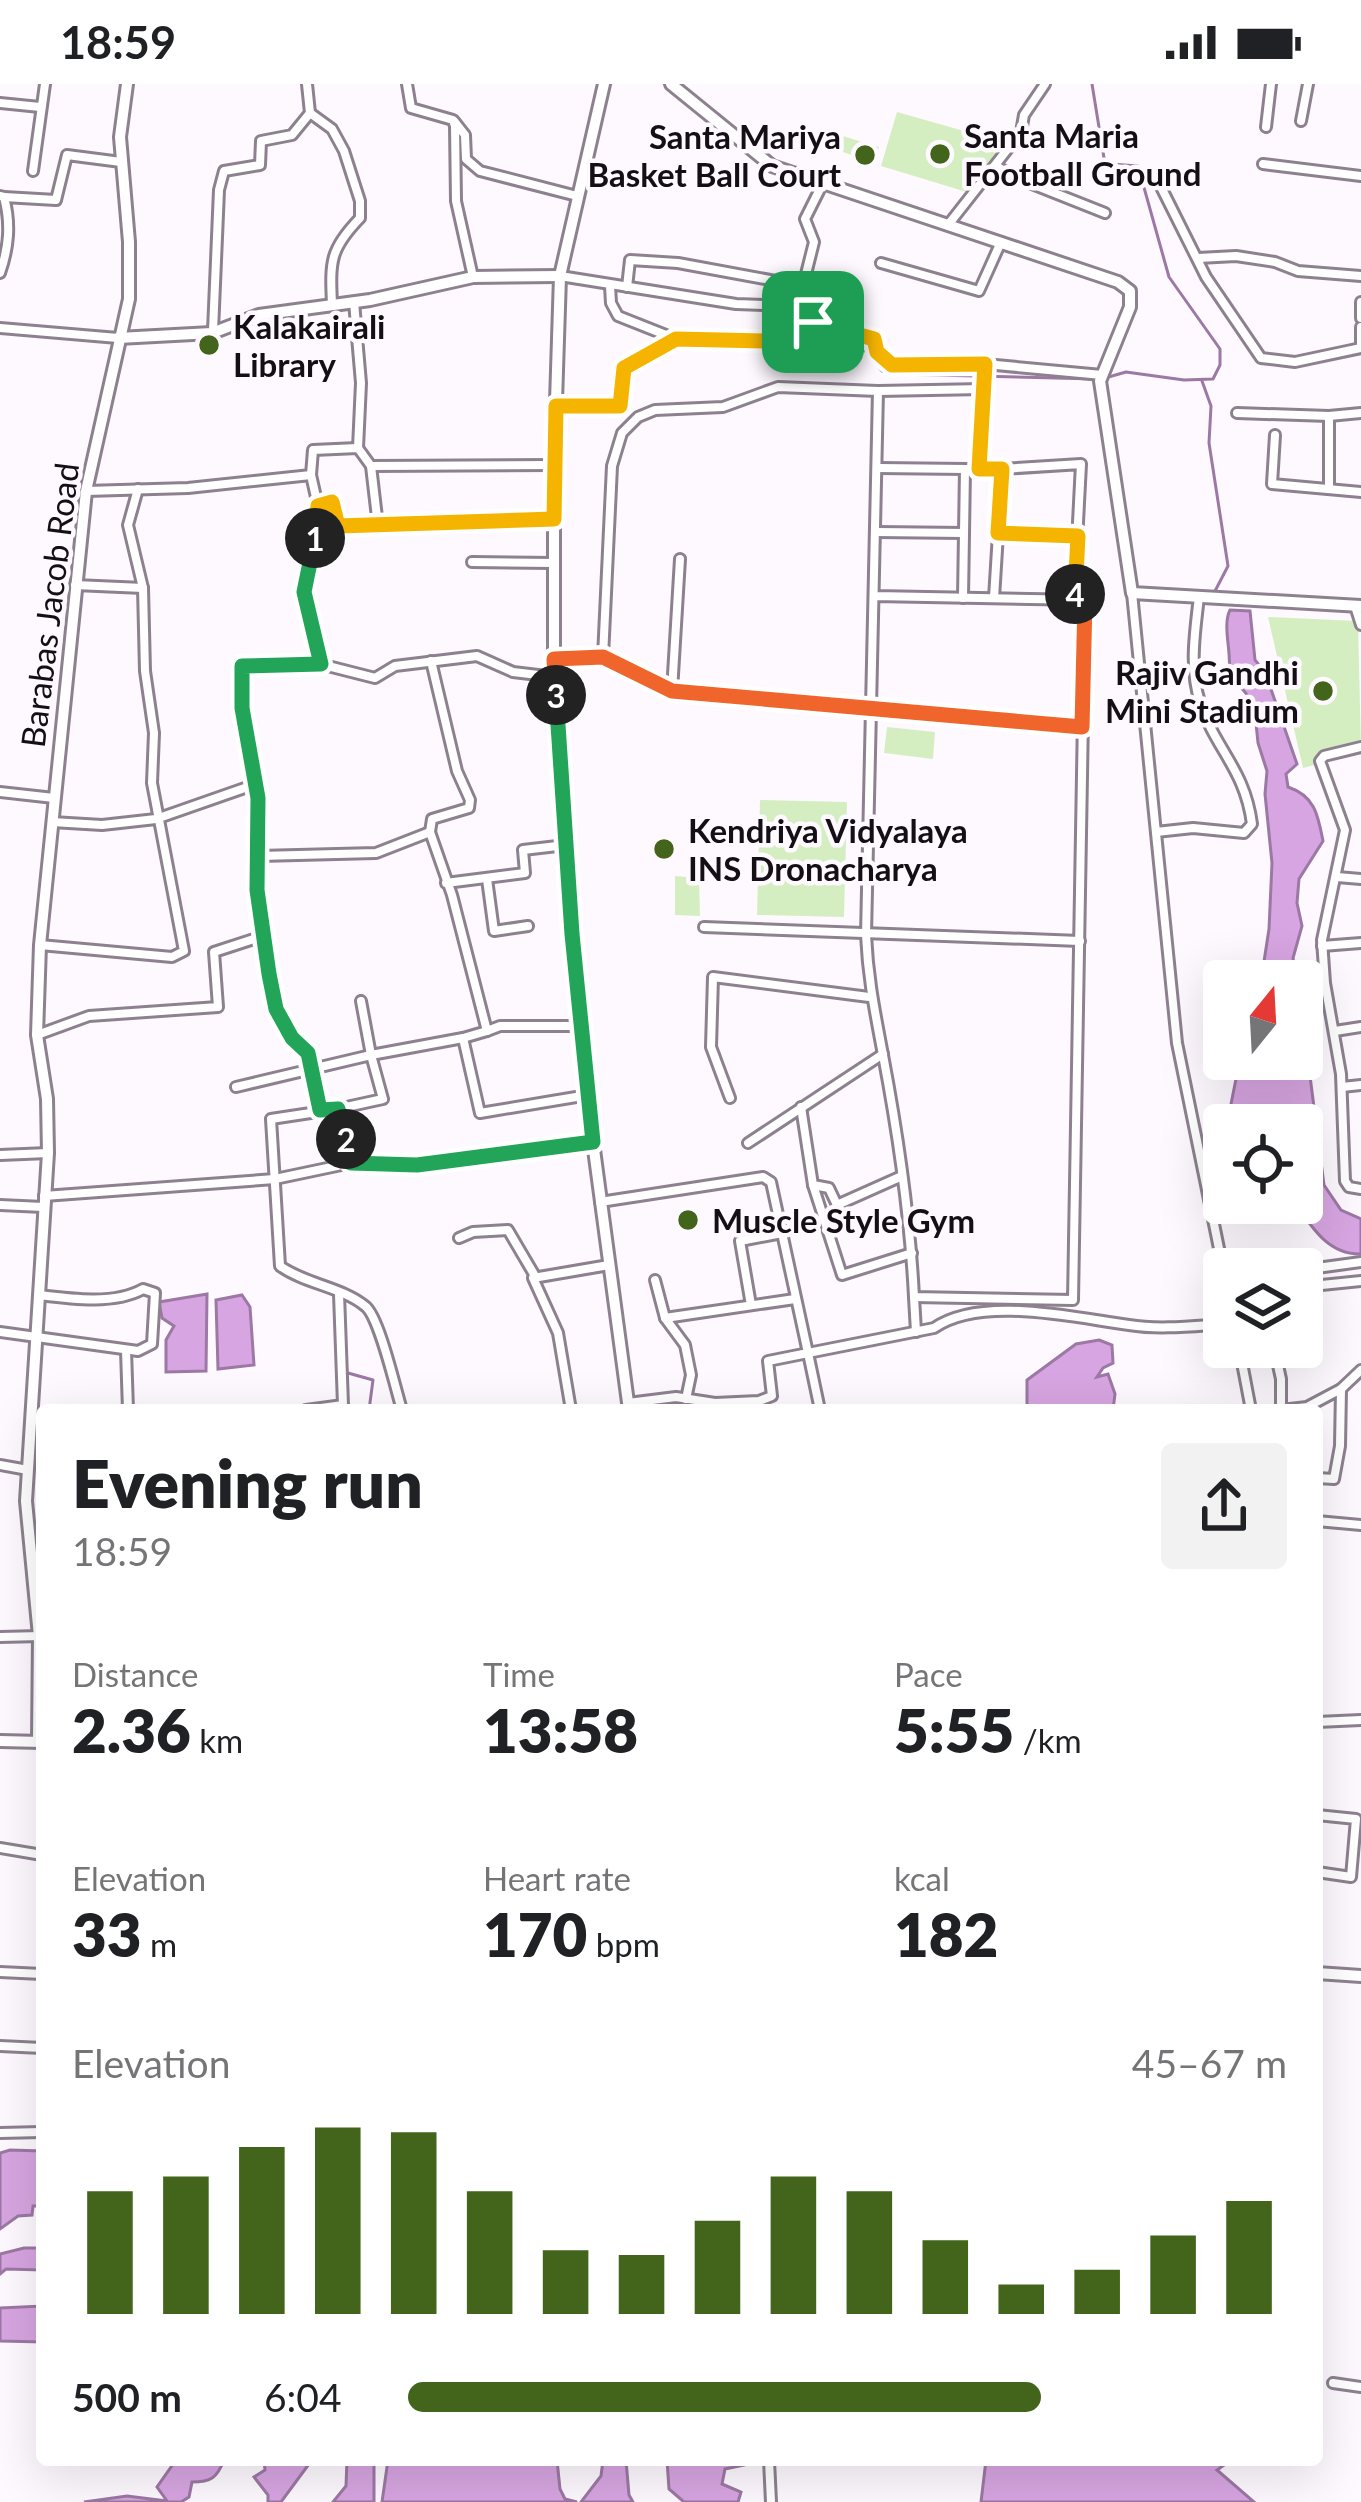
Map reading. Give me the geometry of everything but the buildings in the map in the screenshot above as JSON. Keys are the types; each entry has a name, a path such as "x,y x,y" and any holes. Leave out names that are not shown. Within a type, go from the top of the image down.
{"main road":[{"name":"Barabas Jacob Road","path":"36,1534 28,1470 36,1415 35,1334 48,1154 47,1099 37,1035 40,945 86,490 129,299 120,136 127,84"},
{"path":"604,84 560,276 554,659 581,1026 628,1404"},
{"path":"671,84 772,166 1118,282 1130,291 1130,308 1101,377 1132,593 1358,606"},
{"path":"118,338 212,333 259,316 472,277 560,276"},
{"path":"0,1741 36,1742"},
{"path":"1323,1973 1361,1976"}],"street":[{"path":"34,171 45,84"},
{"path":"212,333 224,171 260,165 261,141 292,134 310,113 307,84"},
{"path":"407,84 411,108 453,120 465,135 466,159 480,171 577,196"},
{"path":"948,225 1021,132 1024,115 1045,84"},
{"path":"1266,128 1271,84"},
{"path":"1301,121 1308,84"},
{"path":"0,103 40,107"},
{"path":"310,113 332,129 360,201 360,218 346,230 330,260 332,304"},
{"path":"453,120 456,201 472,277"},
{"path":"0,273 9,248 2,197 56,200 67,155 123,163"},
{"path":"1264,164 1361,176"},
{"path":"996,166 1105,213"},
{"path":"1154,173 1206,277 1261,358 1295,362 1361,348 1361,302"},
{"path":"823,183 805,219 814,242 798,306 804,319 874,339 877,352 892,365 985,364 1101,377"},
{"path":"881,263 979,291 1000,242"},
{"path":"1198,259 1236,256 1298,271 1361,276"},
{"path":"627,286 630,260 678,263 802,286"},
{"path":"560,276 736,304 798,306"},
{"path":"610,286 618,316 676,339 875,346"},
{"path":"354,302 361,383 358,448 371,466 378,526"},
{"path":"810,342 813,322"},
{"path":"0,328 118,338"},
{"path":"556,406 620,406 624,368 676,339"},
{"path":"979,469 985,364"},
{"path":"603,657 612,466 622,433 638,417 655,410 724,407 778,387 984,389"},
{"path":"878,391 866,934 869,997 883,1054 912,1253 916,1332"},
{"path":"1237,413 1361,413"},
{"path":"1329,416 1329,489"},
{"path":"1275,435 1272,484 1361,492"},
{"path":"321,664 304,592 314,554 318,506 311,475 313,450 358,448"},
{"path":"878,468 1081,464 1075,600"},
{"path":"371,466 554,465"},
{"path":"963,598 964,469"},
{"path":"994,598 1002,469"},
{"path":"86,490 311,475"},
{"path":"40,945 172,957 184,951 152,783 154,733 141,622 143,588 128,525 138,489"},
{"path":"318,506 332,502 338,526 554,519"},
{"path":"877,532 964,533"},
{"path":"998,533 1078,536"},
{"path":"672,691 680,559"},
{"path":"472,562 554,563"},
{"path":"75,585 143,588"},
{"path":"1132,593 1177,1043 1219,1248"},
{"path":"875,596 1085,600 1072,1300 914,1297"},
{"path":"1156,832 1193,828 1244,833 1252,824 1244,782 1204,713 1196,686 1198,597"},
{"path":"1358,606 1361,626"},
{"path":"320,1110 308,1053 292,1038 276,1009 263,936 256,784 242,708 242,666 321,664 375,678 395,666 476,656 513,672 555,676"},
{"path":"554,659 603,657 672,691 1082,727"},
{"path":"431,661 457,771 470,800 469,808 432,819 430,832 487,1031"},
{"path":"1361,747 1320,761 1345,830 1322,946 1342,1087 1345,1181 1361,1189"},
{"path":"52,822 102,825 156,819 256,784"},
{"path":"0,792 54,798"},
{"path":"258,856 376,853 430,832"},
{"path":"446,884 525,873 523,850 566,845"},
{"path":"1337,877 1361,880"},
{"path":"488,879 494,931 528,926"},
{"path":"704,927 1080,941"},
{"path":"37,1035 89,1016 218,1007 214,952 263,936"},
{"path":"1322,946 1361,943"},
{"path":"730,1098 711,1047 712,977 869,997"},
{"path":"362,1001 383,1099 272,1119 280,1266 364,1304 381,1324 381,1346 400,1404"},
{"path":"236,1087 500,1026 581,1026"},
{"path":"1335,1030 1361,1027"},
{"path":"463,1038 480,1113 589,1094"},
{"path":"748,1143 883,1054"},
{"path":"1342,1087 1361,1085"},
{"path":"801,1107 813,1185 842,1275 912,1253"},
{"path":"338,1109 351,1163"},
{"path":"0,1205 274,1179 351,1163 417,1165 593,1142"},
{"path":"0,1155 48,1154"},
{"path":"813,1185 829,1188 837,1205 902,1176"},
{"path":"600,1202 764,1178 774,1190 819,1404"},
{"path":"459,1238 473,1232 508,1230 535,1276 533,1286 558,1333 570,1404"},
{"path":"751,1305 740,1241 782,1233"},
{"path":"1323,1267 1361,1262"},
{"path":"535,1276 609,1265"},
{"path":"655,1280 665,1318 686,1345 691,1375 686,1399"},
{"path":"1323,1285 1361,1281"},
{"path":"0,1331 139,1351 152,1343 155,1293 143,1289 131,1296 73,1299 38,1294"},
{"path":"339,1294 343,1404"},
{"path":"665,1318 795,1299"},
{"path":"650,1404 766,1399 772,1396 768,1361 934,1328 951,1316 994,1312 1080,1315 1132,1326 1203,1324"},
{"path":"126,1349 128,1404"},
{"path":"1243,1368 1250,1404"},
{"path":"1279,1368 1281,1404"},
{"path":"1311,1404 1340,1389 1361,1370"},
{"path":"1323,1478 1334,1479 1340,1446 1340,1389"},
{"path":"0,1466 28,1470"},
{"path":"1323,1522 1361,1525"},
{"path":"0,1637 36,1636"},
{"path":"1323,1722 1361,1720"},
{"path":"1323,1816 1356,1819 1351,1877 1323,1873"},
{"path":"0,1848 36,1854"},
{"path":"0,1972 36,1974"},
{"path":"0,2046 36,2048"},
{"path":"0,2133 36,2132"},
{"path":"1333,2384 1361,2387"},
{"path":"769,2466 771,2502"}],"green space":[{"name":"Santa Maria Football Ground","path":"897,112 1003,142 970,193 881,166"},
{"name":"Santa Mariya Basket Ball Court","path":"836,134 879,147 875,163 831,148"},
{"name":"Rajiv Gandhi Mini Stadium","path":"1268,617 1358,621 1361,753 1303,768"},
{"path":"887,727 935,732 933,759 884,753"},
{"path":"760,800 847,802 844,917 757,915"},
{"path":"675,876 699,878 700,916 675,915"}],"shaded area":[{"path":"1230,610 1250,611 1255,660 1265,672 1297,764 1286,774 1288,787 1310,801 1323,841 1299,879 1302,926 1293,960 1264,960 1272,863 1267,771 1254,703 1229,673"},
{"path":"1236,1080 1310,1080 1314,1104 1231,1104"},
{"path":"1323,1177 1341,1210 1361,1219 1361,1254 1340,1250 1311,1224 1323,1224"},
{"path":"207,1294 206,1371 166,1372 166,1340 174,1326 162,1318 159,1302"},
{"path":"242,1295 250,1307 254,1365 218,1369 216,1300"},
{"path":"1099,1340 1112,1345 1113,1363 1097,1377 1108,1374 1114,1404 1027,1404 1027,1380 1076,1344"},
{"path":"36,2151 32,2215 18,2216 0,2229 0,2153"},
{"path":"36,2248 36,2270 6,2269 0,2274 0,2254"},
{"path":"36,2306 36,2342 0,2341 0,2308"},
{"path":"172,2466 221,2466 213,2478 192,2482 189,2497 181,2502 84,2502 127,2496 167,2501 157,2487"},
{"path":"265,2466 308,2466 281,2502 268,2502 254,2477"},
{"path":"347,2466 374,2466 374,2502 333,2502 346,2486"},
{"path":"387,2466 558,2466 565,2499 577,2502 382,2502"},
{"path":"602,2466 627,2466 633,2502 581,2502 601,2476"},
{"path":"667,2466 739,2466 725,2469 722,2484 741,2492 738,2502 684,2502 669,2489"},
{"path":"985,2466 1223,2466 1217,2470 1254,2502 981,2502"}],"waterway":[{"path":"1092,84 1104,158 1111,164 1138,166 1169,277 1220,349 1220,365 1213,379 1126,372 1105,378"},
{"path":"820,330 858,341"},
{"path":"864,348 882,371 892,374 1095,379"},
{"path":"1202,381 1211,406 1209,443 1228,566 1214,593"},
{"path":"348,1373 373,1380 370,1404"}],"place":[{"name":"Santa Maria Football Ground","path":"940,154"},
{"name":"Santa Mariya Basket Ball Court","path":"865,155"},
{"name":"Kalakairali Library","path":"209,345"},
{"name":"Rajiv Gandhi Mini Stadium","path":"1323,691"},
{"name":"Kendriya Vidyalaya INS Dronacharya","path":"664,849"},
{"name":"Muscle Style Gym","path":"688,1220"}],"route":[{"path":"813,322 874,339 877,352 892,365 985,364 979,469 1002,469 998,533 1078,536 1075,600 1085,600 1082,727 672,691 603,657 554,659 572,934 593,1142 417,1165 351,1163 341,1114 338,1109 320,1110 308,1053 292,1038 276,1009 257,890 258,798 242,708 242,666 321,664 304,592 314,554 318,506 332,502 338,526 554,519 556,406 620,406 624,368 676,339 810,342 813,322"}]}
